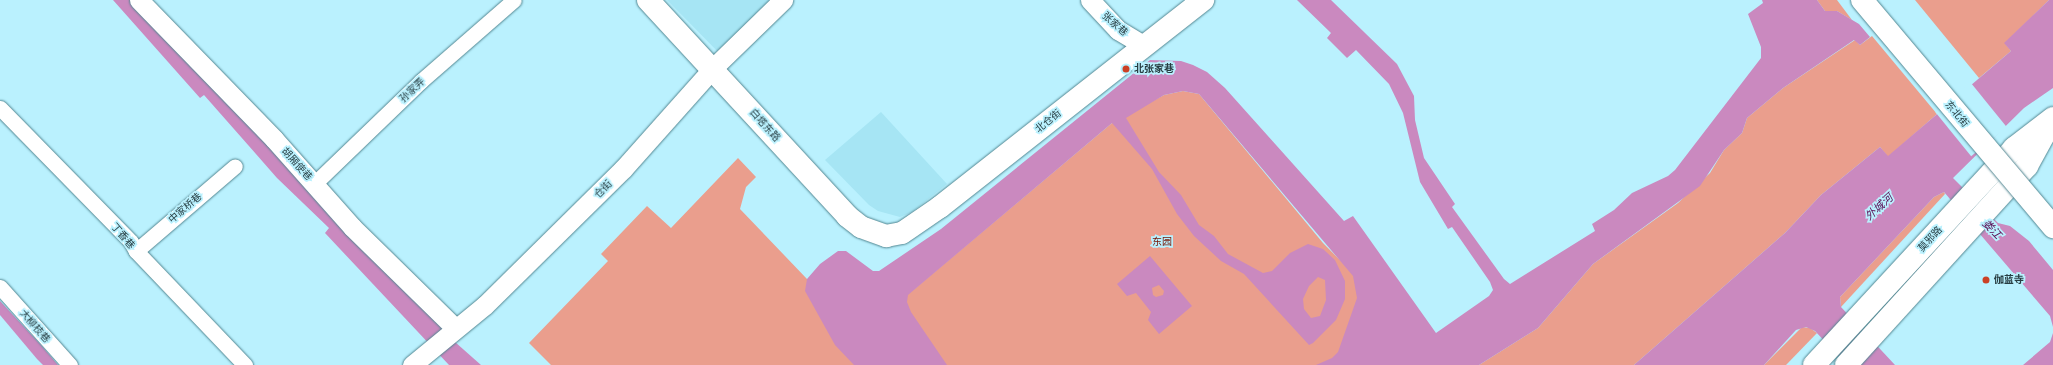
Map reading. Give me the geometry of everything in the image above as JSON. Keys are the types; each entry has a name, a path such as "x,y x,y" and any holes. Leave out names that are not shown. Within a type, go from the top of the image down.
{"main road":[{"name":"白塔东路","path":"648,0 713,68 852,220 870,231 890,236"},
{"name":"北仓街","path":"890,236 912,228 940,207 1143,45 1203,0"},
{"name":"东北街","path":"1862,0 2053,227"},
{"name":"东北街","path":"1880,0 2053,205"},
{"name":"莫邪路","path":"1817,362 2014,148 2052,119"},
{"name":"莫邪路","path":"1846,365 2027,166 2052,119"}],"street":[{"name":"胡厢使巷","path":"139,0 314,184 352,227 452,330"},
{"name":"仓街","path":"418,359 452,330 485,305 623,169 713,68 783,0"},
{"name":"张家巷","path":"1090,0 1118,30 1143,45"},
{"name":"孙家弄","path":"314,184 422,81 515,1"},
{"name":"丁香巷","path":"0,108 131,242 136,251 245,365"},
{"name":"中家桥巷","path":"136,251 235,166"},
{"name":"大柳枝巷","path":"0,287 70,365"}],"shaded area":[{"path":"667,0 779,0 723,57"},
{"path":"881,112 947,184 912,212 900,217 878,211 869,205 825,160"}],"green space":[{"path":"1817,0 1837,0 1852,20 1837,11 1825,11"},
{"path":"1915,0 2049,0 2005,43 2011,51 1979,78"},
{"path":"1872,36 1937,114 1888,157 1880,147 1821,195 1785,233 1634,365 1479,365 1538,328 1593,264 1678,203 1710,173 1724,150 1742,133 1747,118 1783,88 1855,40 1860,45"},
{"name":"东园","path":"1183,91 1199,94 1323,243 1444,365 551,365 529,343 608,261 601,254 647,206 671,228 738,158 756,177 746,187 740,209 807,279 912,291 1112,123 1164,95"},
{"path":"1944,192 1945,194 1841,307 1840,297 1934,197"},
{"path":"1802,327 1810,328 1817,333 1786,365 1764,365"}],"water":[{"path":"113,0 135,0 455,342 481,365 449,365 325,233 329,228 277,178 204,95 200,98"},
{"path":"1297,0 1331,0 1397,64 1414,96 1415,120 1424,158 1455,204 1452,207 1504,279 1510,284 1595,231 1592,224 1614,210 1632,193 1668,176 1675,170 1761,58 1761,47 1748,14 1763,3 1762,0 1817,0 1825,11 1837,11 1859,24 1870,37 1860,45 1854,40 1783,88 1747,118 1742,133 1724,150 1700,186 1593,264 1538,328 1479,365 1316,365 1332,358 1338,352 1357,298 1353,276 1199,94 1183,91 1164,95 1126,118 1159,172 1181,195 1199,225 1214,236 1228,254 1263,273 1272,271 1290,253 1308,244 1323,249 1335,260 1345,281 1345,299 1336,320 1313,343 1309,345 1244,274 1221,261 1194,236 1177,214 1152,169 1112,123 908,295 907,302 911,312 947,365 854,365 835,345 805,291 807,279 820,264 838,251 846,251 873,271 879,271 941,229 1150,60 1181,61 1193,65 1207,72 1225,88 1344,221 1353,216 1436,333 1489,296 1493,290 1490,282 1452,227 1448,229 1420,182 1403,113 1389,84 1356,50 1347,58 1327,38 1331,33","holes":["1318,277 1325,280 1326,300 1320,316 1311,318 1304,309 1303,299 1309,286"]},
{"path":"2049,0 2053,0 2053,88 2024,108 1953,178 1998,223 2010,226 2029,241 2053,270 2053,327 2050,316 1944,192 1934,197 1840,297 1841,307 1895,365 1847,365 1815,331 1806,327 1796,330 1764,365 1634,365 1785,233 1821,195 1880,147 1888,156 2011,51 2004,43"},
{"path":"1150,256 1192,306 1159,334 1148,320 1151,312 1136,293 1127,296 1117,284","holes":["1159,285 1164,291 1163,295 1156,297 1153,295 1152,288"]},
{"path":"0,301 58,365 43,365 37,359 0,315"},
{"path":"2053,333 2053,365 2023,365 2050,342"}],"pier":[{"path":"1971,83 2007,127 1971,156 1935,112"}],"place":[{"name":"北张家巷","path":"1126,69"},
{"name":"伽蓝寺","path":"1986,280"}],"water label":[{"name":"外城河","path":"1879,207"},
{"name":"娄江","path":"1992,229"}]}
